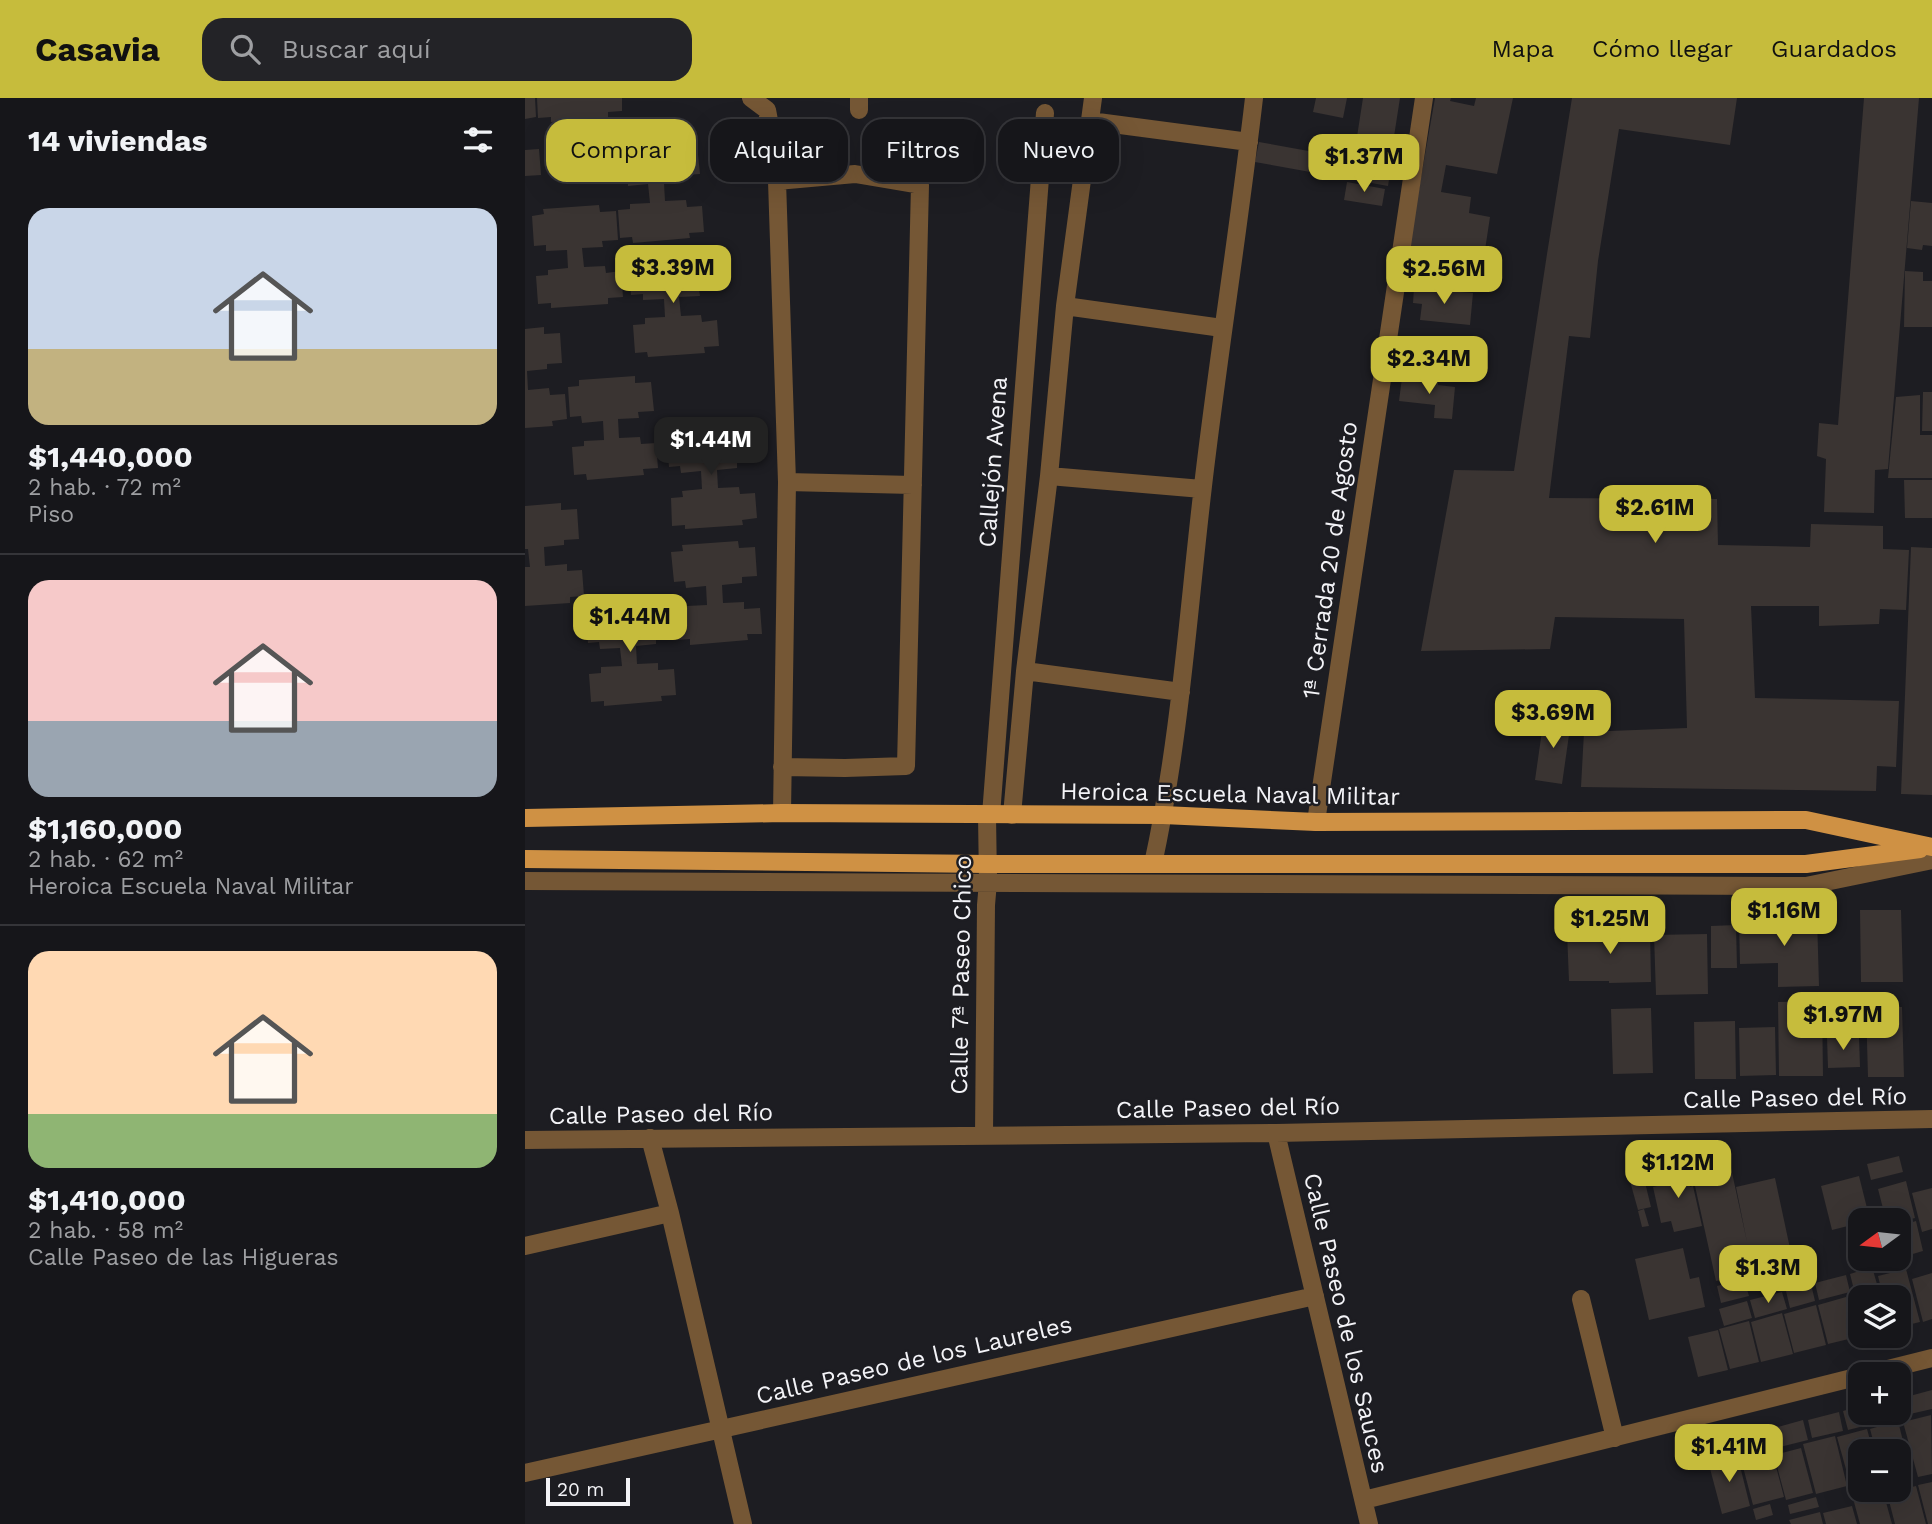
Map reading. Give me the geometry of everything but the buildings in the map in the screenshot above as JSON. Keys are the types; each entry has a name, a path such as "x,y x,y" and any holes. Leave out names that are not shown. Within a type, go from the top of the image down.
{"main road":[{"name":"Heroica Escuela Naval Militar","path":"525,818 782,813 1163,816 1316,822 1806,820 1932,847"},
{"name":"Heroica Escuela Naval Militar","path":"525,859 987,864 1805,864 1932,847"}],"street":[{"path":"751,98 767,110 769,119"},
{"path":"1090,119 1093,98"},
{"path":"1153,864 1163,816 1181,692 1202,489 1254,98"},
{"name":"1ª Cerrada 20 de Agosto","path":"1316,822 1424,98"},
{"name":"Callejón Avena","path":"989,815 1045,113"},
{"path":"1119,125 1249,142"},
{"path":"782,766 906,766 920,185 848,175"},
{"path":"777,182 787,482 782,813"},
{"path":"1012,815 1065,306 1082,182"},
{"path":"1065,306 1222,328"},
{"path":"1049,476 1202,489"},
{"path":"787,482 913,485"},
{"path":"1025,671 1181,692"},
{"name":"Calle 7ª Paseo Chico","path":"984,1135 989,815"},
{"path":"525,881 1805,886 1932,860"},
{"name":"Calle Paseo del Río","path":"525,1140 1276,1133 1932,1119"},
{"name":"Calle Paseo de los Sauces","path":"1276,1133 1369,1524"},
{"path":"650,1138 743,1524"},
{"path":"525,1246 670,1213"},
{"name":"Calle Paseo de los Laureles","path":"525,1472 1315,1296"},
{"path":"1581,1299 1615,1438"},
{"path":"1911,1363 1932,1358"},
{"path":"1364,1500 1848,1379"}]}
